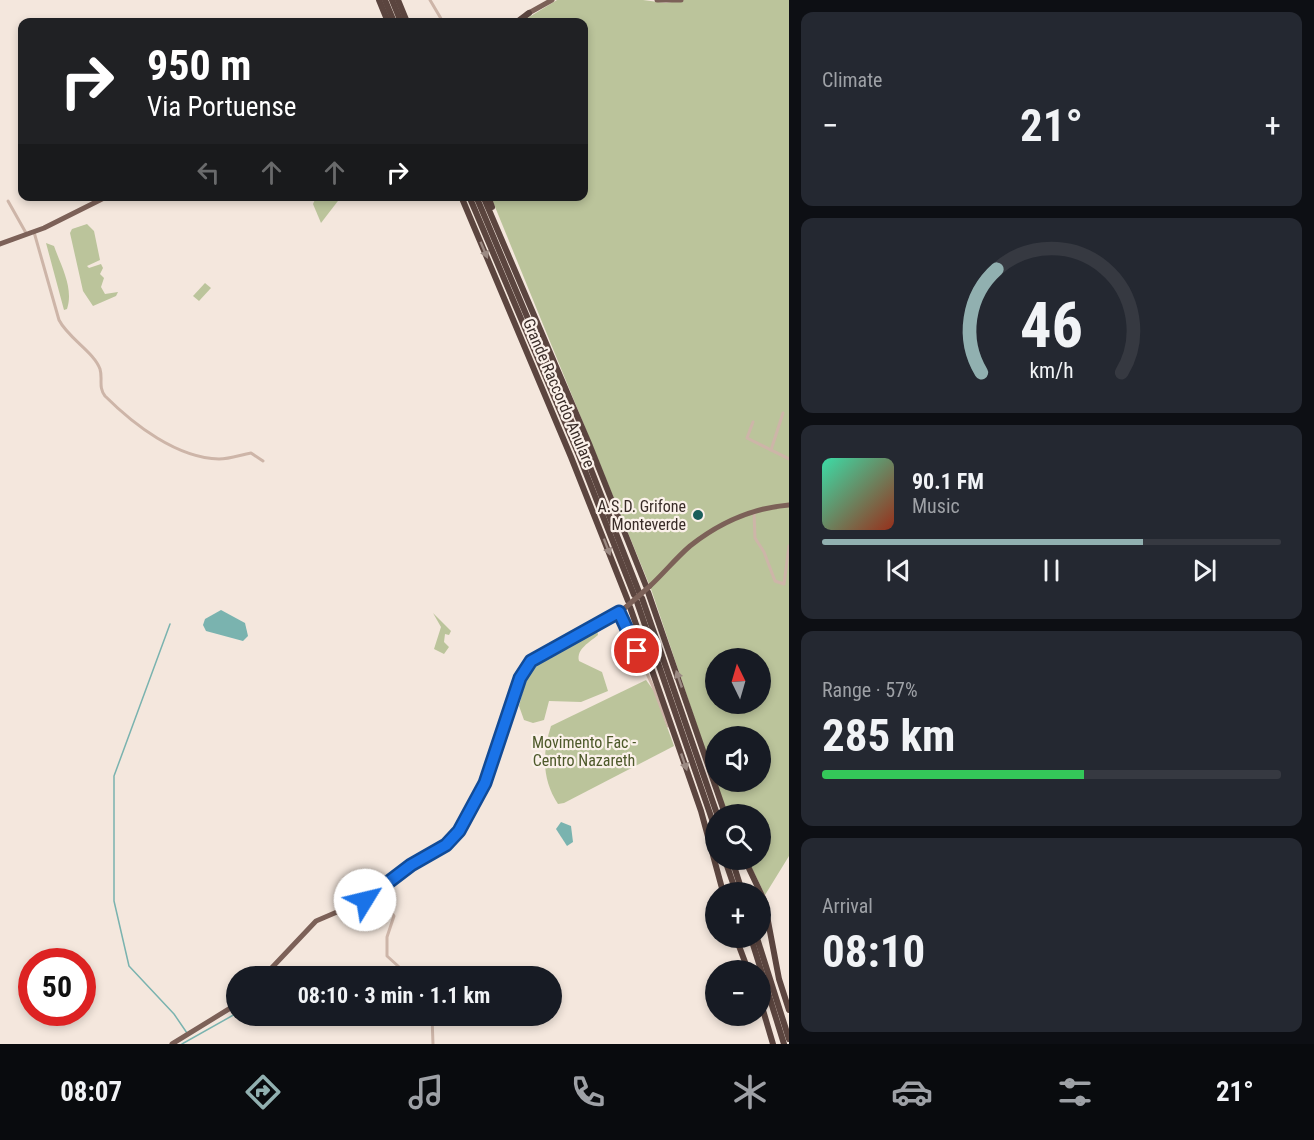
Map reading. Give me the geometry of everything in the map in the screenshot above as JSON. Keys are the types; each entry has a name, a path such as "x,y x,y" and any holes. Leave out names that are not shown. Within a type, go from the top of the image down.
{"highway":[{"path":"379,0 386,18"},
{"path":"385,0 392,18"},
{"path":"392,0 399,18"},
{"path":"398,0 405,18"},
{"path":"523,18 529,13"},
{"name":"Grande Raccordo Anulare","path":"463,201 571,457 628,605 701,811 720,882"},
{"name":"Grande Raccordo Anulare","path":"471,201 638,597 707,804"},
{"name":"Grande Raccordo Anulare","path":"478,201 583,449 713,804"},
{"path":"485,201 513,264"},
{"path":"490,201 513,264"},
{"name":"Grande Raccordo Anulare","path":"513,264 648,588 722,804"},
{"path":"771,934 779,979 789,1014"},
{"path":"754,948 784,1044"},
{"path":"761,948 789,1040"},
{"path":"779,979 789,1000"},
{"path":"779,979 789,1010"},
{"path":"768,1026 773,1044"}],"main road":[{"path":"520,18 552,0"},
{"path":"657,0 681,0"},
{"path":"0,244 34,232 98,201"},
{"path":"273,966 318,919 352,907 377,892 408,867 448,843 459,831 485,783 520,678 531,661 619,612 648,588 690,546 724,524 753,512 789,505"},
{"path":"172,1044 226,1011"}],"street":[{"path":"429,0 440,18"},
{"path":"8,201 27,234"},
{"path":"34,232 59,320 66,332 98,364 104,395 137,423 183,450 217,459 251,453 263,461"},
{"path":"771,450 783,413"},
{"path":"753,422 747,438 789,459"},
{"path":"753,512 755,538 764,552 775,581 784,584 789,546"},
{"path":"619,612 670,729"},
{"path":"377,892 394,916 387,937 387,956 398,966"},
{"path":"433,1026 434,1044"}],"green space":[{"path":"557,0 643,0 666,3 684,0 789,0 789,856 771,885 771,882 759,882 753,870 771,870 771,804 724,804 720,792 771,792 771,726 705,726 705,749 651,589 493,201 588,201 588,18 528,18"},
{"path":"314,201 338,201 321,223 313,204"},
{"path":"87,224 94,231 100,260 87,266 89,268 101,264 103,268 100,274 104,278 101,287 105,294 118,292 116,296 93,306 83,291 70,233 72,229"},
{"path":"46,243 54,246 66,277 69,301 67,309 64,310"},
{"path":"205,283 211,288 199,301 193,296"},
{"path":"433,613 451,631 449,635 445,634 444,642 449,647 444,654 434,649 441,627"},
{"path":"597,630 598,635 582,649 579,661 602,672 608,691 581,702 549,701 544,720 533,723 524,720 519,706 529,669 538,661"},
{"name":"Movimento Fac - Centro Nazareth","path":"646,680 654,691 674,746 558,804 549,785 545,766 546,746 551,726"}],"water":[{"path":"221,610 245,623 248,636 243,641 206,631 203,625 205,619"},
{"path":"561,822 571,826 573,842 567,846 556,829"}],"waterway":[{"path":"170,624 114,776 114,901 129,966 174,1014 187,1033"},
{"path":"182,1044 226,1019"}],"place":[{"name":"A.S.D. Grifone Monteverde","path":"698,515"}],"route":[{"path":"365,900 418,860 446,845 459,831 485,783 498,750 520,678 531,661 603,623 619,612 637,651"}]}
